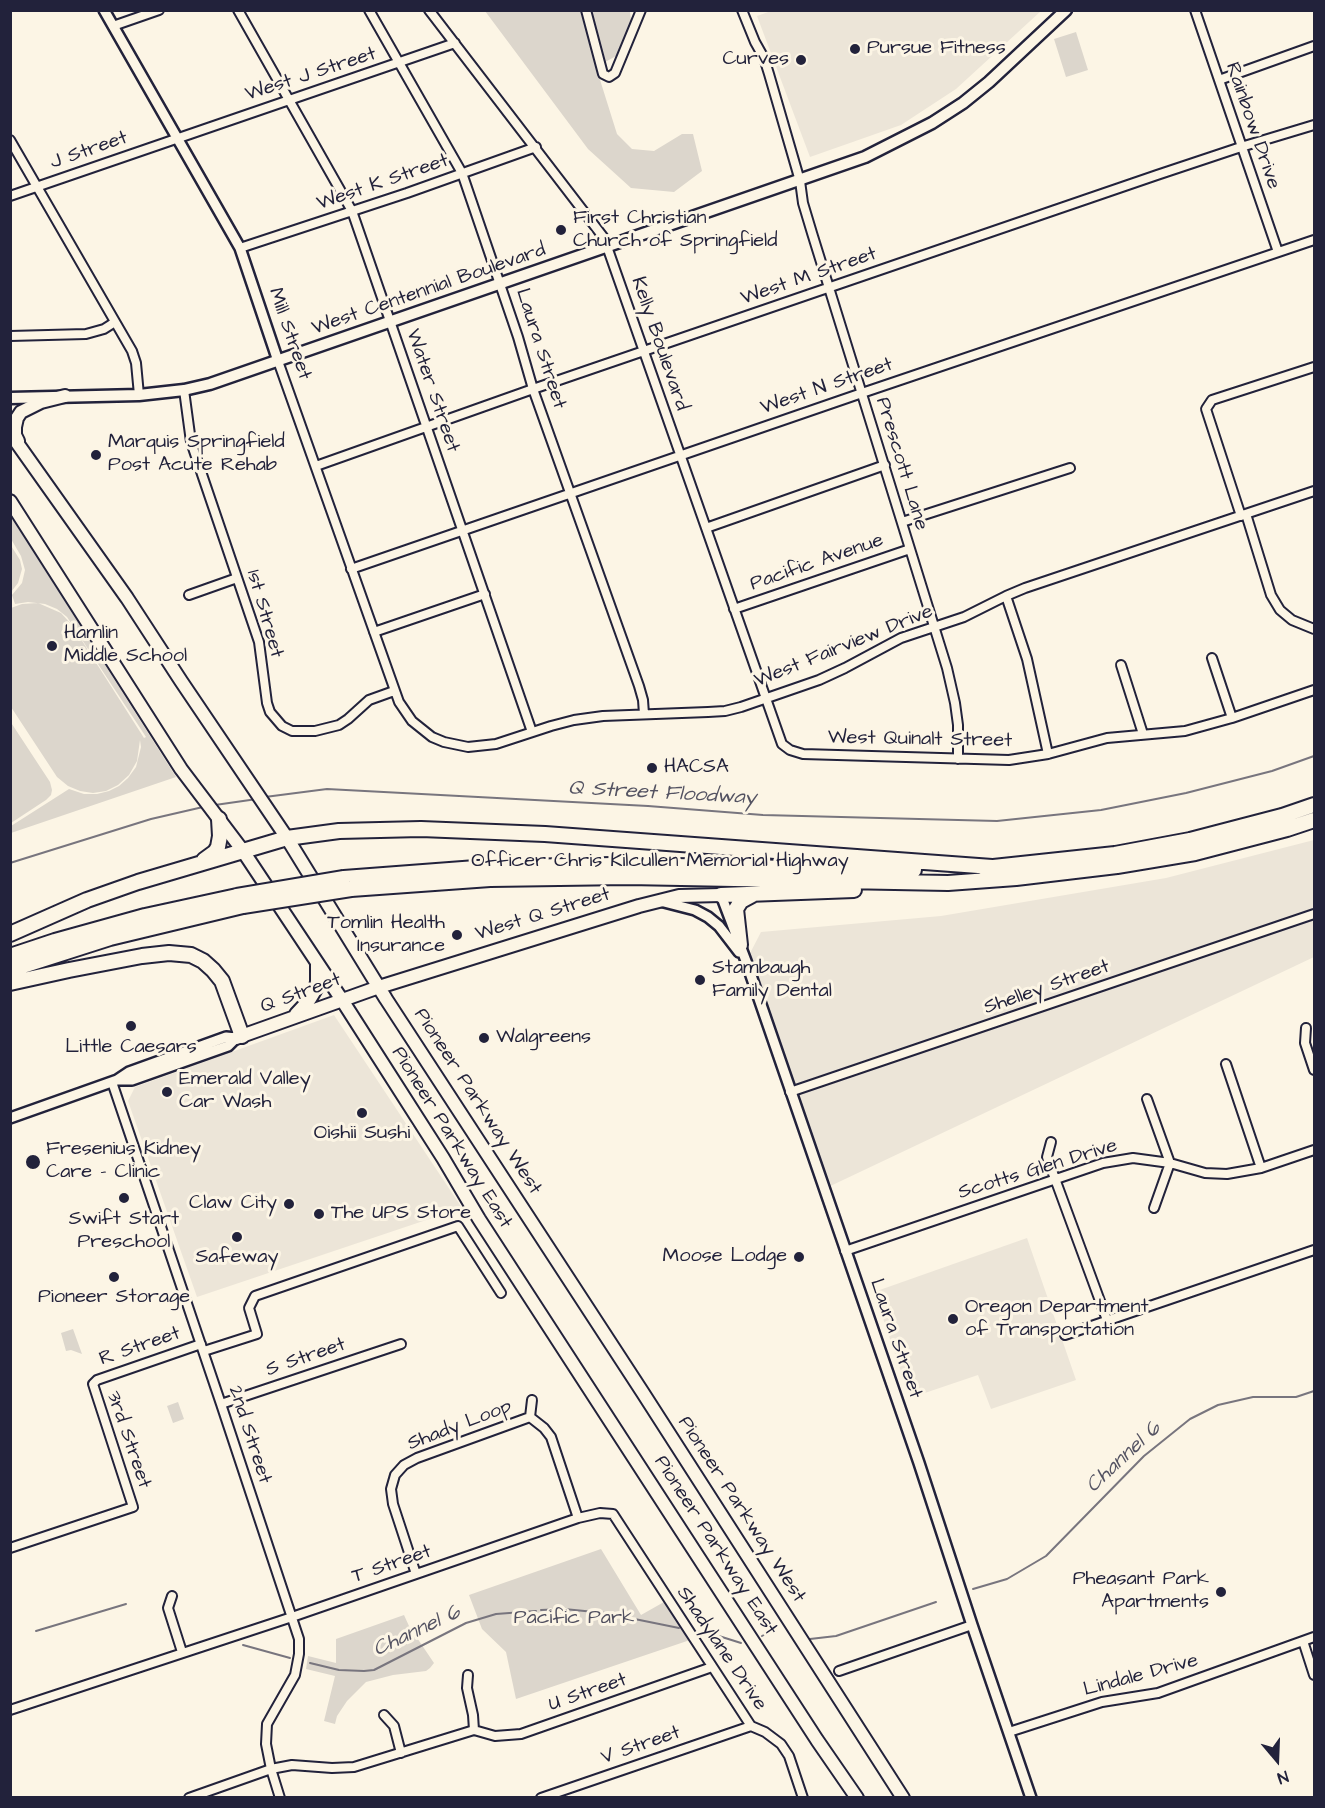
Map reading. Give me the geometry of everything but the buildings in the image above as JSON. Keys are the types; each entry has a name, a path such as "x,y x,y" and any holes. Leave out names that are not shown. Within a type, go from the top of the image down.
{"highway":[{"name":"Officer Chris Kilcullen Memorial Highway","path":"10,956 145,916 347,884 476,868 601,865 905,870 992,867 1115,854 1190,840 1282,816 1314,805"},
{"path":"197,864 215,852 218,847 219,819"},
{"name":"Officer Chris Kilcullen Memorial Highway","path":"347,884 628,877 948,883 1016,878 1127,865 1195,853 1314,820"},
{"path":"10,934 87,900 138,882 287,838 339,831 421,829 546,834 992,867"},
{"path":"721,895 902,888 948,883"},
{"path":"740,945 736,909 741,901 755,893"},
{"name":"Officer Chris Kilcullen Memorial Highway","path":"10,970 110,938 240,901"},
{"path":"10,983 142,956 169,953 191,955 203,961 222,981 239,1037"}],"main road":[{"name":"West Centennial Boulevard","path":"10,398 139,394 184,390 237,376 800,181 896,143 963,104 1066,10"},
{"path":"21,448 15,435 17,418 21,412 41,402 65,396"},
{"name":"Pioneer Parkway West","path":"10,432 127,598 287,838 379,987 903,1797"},
{"name":"Pioneer Parkway East","path":"10,501 174,759 243,851 342,1000 443,1158 485,1229 817,1740 857,1797"},
{"name":"West Q Street","path":"379,987 658,901 694,895 721,895"},
{"path":"293,1017 310,999 315,989 317,962"},
{"name":"Q Street","path":"239,1037 379,987"}],"street":[{"name":"Mill Street","path":"104,10 240,248 394,691"},
{"path":"113,26 159,10"},
{"name":"Water Street","path":"238,10 352,211 532,732"},
{"name":"Laura Street","path":"369,10 462,173 518,337 533,389 639,686 644,714"},
{"name":"Kelly Boulevard","path":"429,10 604,238 765,698"},
{"path":"586,10 603,74 609,77 615,73 641,10"},
{"name":"Prescott Lane","path":"742,10 769,74 800,181 803,202 947,668 956,703 958,759"},
{"name":"Rainbow Drive","path":"1195,10 1278,252"},
{"name":"West J Street","path":"177,138 455,43"},
{"path":"1219,80 1314,46"},
{"name":"West M Street","path":"316,465 830,287 1241,147 1314,125"},
{"name":"J Street","path":"10,196 177,138"},
{"path":"10,140 134,357 139,394"},
{"name":"West K Street","path":"240,248 536,147"},
{"name":"West N Street","path":"351,569 1314,240"},
{"path":"10,336 86,334 104,329 115,322"},
{"path":"1314,367 1212,400 1206,409 1272,595 1280,610 1292,620 1314,629"},
{"name":"1st Street","path":"184,390 191,442 259,642 270,712 282,726 292,731 315,731 339,725 369,700 394,691"},
{"path":"706,528 885,465"},
{"path":"902,522 1070,468"},
{"name":"West Fairview Drive","path":"394,691 405,713 432,737 468,747 496,744 574,720 603,716 725,711 819,680 901,638 964,617 1006,596 1314,491"},
{"name":"Pacific Avenue","path":"734,609 910,549"},
{"path":"189,595 237,578"},
{"path":"374,632 485,594"},
{"path":"1006,596 1029,669 1048,754"},
{"path":"1212,658 1232,718"},
{"path":"1121,665 1143,734"},
{"name":"West Quinalt Street","path":"765,698 782,744 790,750 803,754 1009,760 1048,754 1107,738 1185,730 1232,718 1314,690"},
{"name":"Laura Street","path":"721,895 746,961 919,1463 1031,1797"},
{"path":"658,901 695,910 708,917 746,961"},
{"name":"Shelley Street","path":"790,1092 1314,914"},
{"path":"1306,1028 1305,1043 1314,1071"},
{"name":"Q Street","path":"10,1118 115,1081 129,1072 226,1037 239,1037"},
{"path":"1226,1064 1262,1168"},
{"name":"2nd Street","path":"115,1081 298,1639 299,1654 295,1675 267,1724 266,1744 280,1797"},
{"path":"1147,1099 1170,1163 1154,1209"},
{"path":"1051,1142 1047,1157 1107,1320"},
{"name":"Scotts Glen Drive","path":"845,1251 1103,1163 1133,1158 1170,1163 1205,1173 1227,1174 1262,1168 1314,1150"},
{"name":"R Street","path":"93,1384 97,1380 257,1334 249,1308 255,1296 458,1226 501,1293"},
{"path":"1065,1335 1314,1250"},
{"name":"S Street","path":"221,1404 401,1344"},
{"name":"3rd Street","path":"10,1548 133,1507 93,1384"},
{"path":"530,1417 532,1400"},
{"name":"Shady Loop","path":"416,1574 393,1504 391,1489 395,1475 404,1465 417,1458 530,1417 544,1428 550,1437 578,1518"},
{"name":"T Street","path":"10,1710 292,1617 578,1518 600,1512 613,1514"},
{"name":"Shadylane Drive","path":"613,1514 751,1726 765,1732 781,1744 789,1756 803,1797"},
{"path":"172,1596 168,1608 182,1652"},
{"path":"838,1671 972,1625"},
{"name":"Lindale Drive","path":"1009,1732 1102,1702 1158,1693 1314,1637"},
{"path":"1303,1641 1314,1675"},
{"name":"U Street","path":"189,1797 271,1769 292,1765 354,1767 474,1730 495,1736 520,1734 712,1668"},
{"path":"468,1675 467,1688 474,1730"},
{"path":"384,1715 394,1726 401,1752"},
{"name":"V Street","path":"541,1797 751,1726"}],"shaded area":[{"path":"771,11 1041,11 956,89 901,125 810,157 757,16"},
{"path":"1314,840 1314,957 824,1189 746,961 761,932 941,916 1166,878"},
{"path":"334,1015 462,1208 197,1297 128,1101 135,1087"},
{"path":"1027,1238 1076,1380 991,1409 978,1375 910,1398 874,1292"}],"green space":[{"path":"485,11 630,11 631,21 618,55 596,67 617,134 632,149 654,151 682,134 693,134 702,171 674,192 631,188 588,149"},
{"path":"1076,32 1088,70 1066,77 1054,39"},
{"name":"Hamlin Middle School","path":"10,515 176,777 11,833 11,826 69,789 84,794 97,794 109,791 119,786 128,778 136,767 141,747 140,740 137,761 129,775 118,785 106,791 93,793 80,791 68,786 57,777 11,707 11,608 22,604 37,603 15,604 12,595 22,583 25,570 21,556 11,539","holes":["39,603 57,609 67,617 146,737 144,738 72,625 61,613"]},
{"path":"10,544 20,560 22,569 18,583 11,592"},
{"path":"10,721 50,782 52,790 46,800 11,823"},
{"path":"73,1329 82,1354 71,1350 66,1351 61,1333"},
{"path":"178,1402 184,1419 173,1423 167,1406"},
{"name":"Pacific Park","path":"601,1549 641,1615 664,1602 690,1640 516,1699 506,1652 482,1629 469,1595"},
{"path":"404,1615 434,1663 426,1671 393,1675 366,1682 347,1701 337,1716 335,1724 324,1721 335,1676 306,1669 308,1656 336,1663 336,1639"}],"waterway":[{"name":"Q Street Floodway","path":"265,797 327,789 648,806 763,815 997,821 1101,810 1186,793 1272,771 1314,756"},
{"name":"Q Street Floodway","path":"215,805 257,799"},
{"name":"Q Street Floodway","path":"10,863 151,819 203,807"},
{"name":"Channel 6","path":"973,1589 1007,1579 1046,1556 1144,1456 1190,1419 1218,1405 1253,1397 1296,1397 1314,1391"},
{"name":"Channel 6","path":"810,1639 836,1636 936,1602"},
{"name":"Channel 6","path":"36,1631 126,1604"},
{"name":"Channel 6","path":"541,1610 564,1609 605,1613 679,1628"},
{"name":"Channel 6","path":"310,1663 339,1670 374,1670 466,1623 496,1614 536,1611"},
{"name":"Channel 6","path":"703,1631 741,1643"},
{"name":"Channel 6","path":"762,1636 771,1631"},
{"name":"Channel 6","path":"243,1645 290,1658"}],"place":[{"name":"Pursue Fitness","path":"855,49"},
{"name":"Curves","path":"801,60"},
{"name":"First Christian Church of Springfield","path":"561,230"},
{"name":"Marquis Springfield Post Acute Rehab","path":"96,455"},
{"name":"Hamlin Middle School","path":"52,646"},
{"name":"HACSA","path":"652,768"},
{"name":"Tomlin Health Insurance","path":"457,935"},
{"name":"Stambaugh Family Dental","path":"700,980"},
{"name":"Little Caesars","path":"131,1026"},
{"name":"Walgreens","path":"484,1038"},
{"name":"Emerald Valley Car Wash","path":"167,1092"},
{"name":"Oishii Sushi","path":"362,1113"},
{"name":"Fresenius Kidney Care - Clinic","path":"33,1162"},
{"name":"Swift Start Preschool","path":"124,1198"},
{"name":"Claw City","path":"289,1204"},
{"name":"The UPS Store","path":"319,1214"},
{"name":"Safeway","path":"237,1237"},
{"name":"Moose Lodge","path":"799,1257"},
{"name":"Pioneer Storage","path":"114,1277"},
{"name":"Oregon Department of Transportation","path":"953,1319"},
{"name":"Pheasant Park Apartments","path":"1221,1592"}]}
